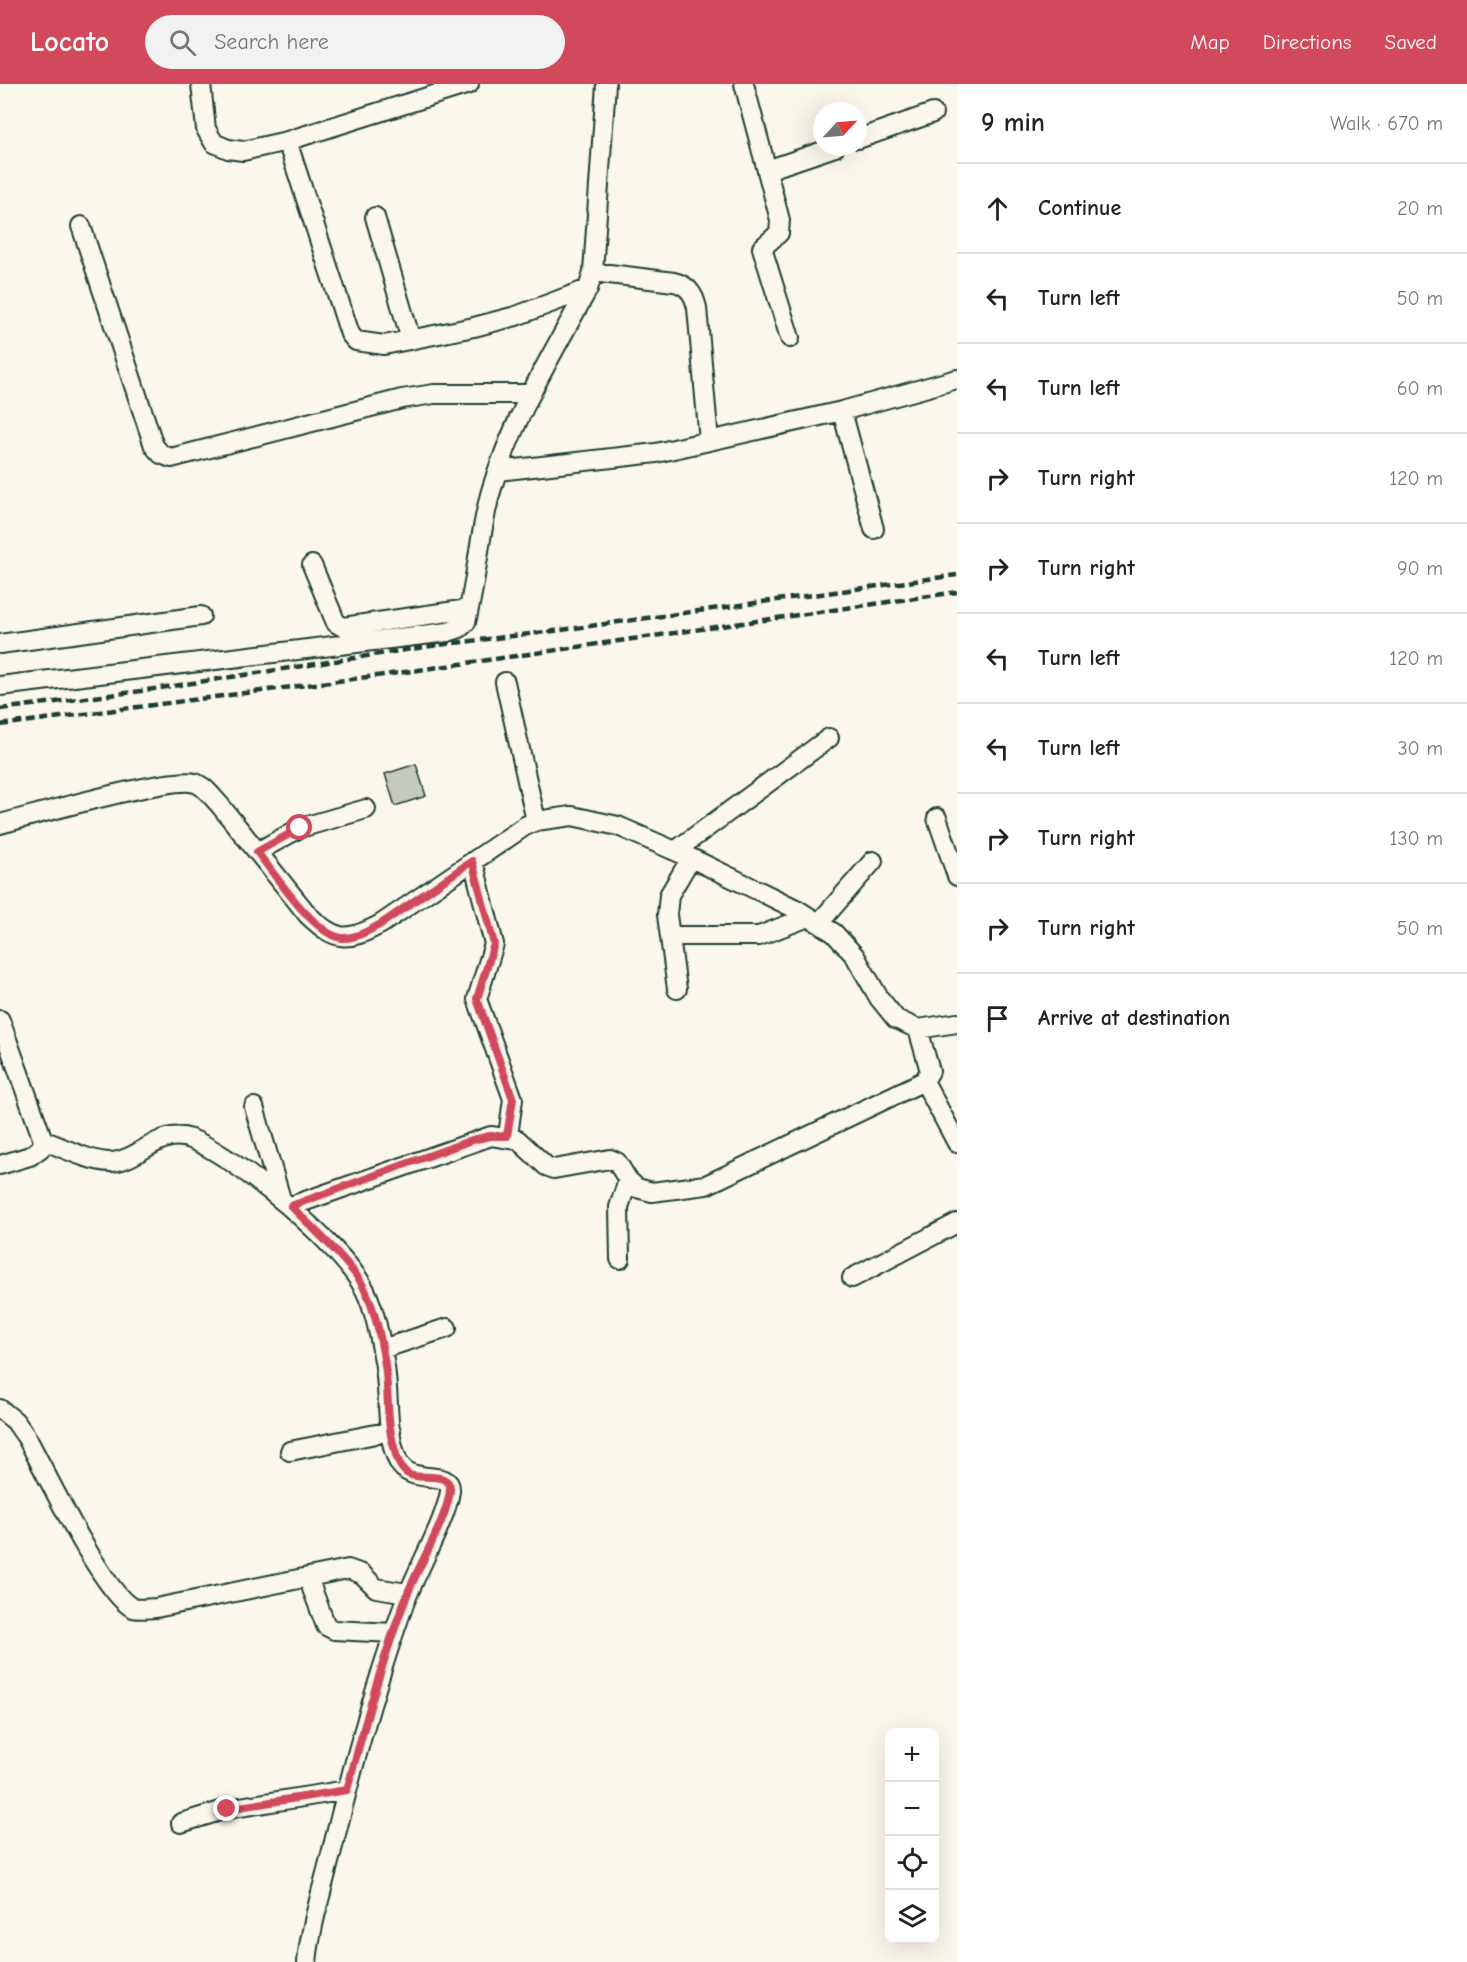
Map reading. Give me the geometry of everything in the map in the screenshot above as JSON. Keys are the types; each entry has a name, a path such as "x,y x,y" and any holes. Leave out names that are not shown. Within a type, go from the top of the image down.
{"street":[{"path":"201,84 204,119 214,143 228,149 243,151 287,141 469,84"},
{"path":"0,686 448,632 460,628 468,615 490,495 498,471 531,394 590,280 606,84"},
{"path":"744,84 780,228 779,233 762,248 790,338"},
{"path":"867,136 933,113"},
{"path":"287,141 350,334 356,341 384,345 495,322 590,280 682,284 692,293 697,308 709,441"},
{"path":"767,170 813,154"},
{"path":"375,217 411,339"},
{"path":"81,226 154,446 161,454 171,458 402,399 434,394 531,394"},
{"path":"498,471 632,458 842,411 957,379"},
{"path":"842,411 874,529"},
{"path":"312,565 339,626 468,615"},
{"path":"0,644 201,616"},
{"path":"505,682 536,821"},
{"path":"677,989 667,915 669,895 683,855 829,738"},
{"path":"0,824 153,786 194,782 203,787 219,804 308,915 322,928 342,938 367,932 381,924 472,861 536,821 572,816 592,820 618,826 683,855 813,920 834,933 855,956 879,998 896,1019 918,1029 957,1023"},
{"path":"257,852 300,828 366,809"},
{"path":"937,818 957,876"},
{"path":"472,861 494,944 477,999 513,1099 507,1136"},
{"path":"670,936 759,936 813,920 873,861"},
{"path":"0,1020 42,1140 41,1148 30,1156 0,1165"},
{"path":"286,1202 490,1136 507,1136 524,1143 546,1166 564,1168 610,1159 617,1162 628,1180 637,1188 652,1192 712,1183 924,1081 930,1071 918,1029"},
{"path":"924,1081 957,1143"},
{"path":"254,1107 286,1202"},
{"path":"42,1140 98,1161 111,1162 123,1160 151,1143 171,1137 187,1137 204,1145 286,1202 358,1278 366,1292 382,1349 398,1462 407,1474 417,1478 439,1478 447,1481 450,1486 447,1504 407,1593 379,1673 347,1790 307,1962"},
{"path":"620,1259 619,1207 628,1180"},
{"path":"852,1278 957,1223"},
{"path":"382,1349 447,1329"},
{"path":"0,1409 15,1421 27,1438 99,1569 122,1600 134,1608 156,1608 348,1569 355,1570 376,1588 407,1593"},
{"path":"290,1451 392,1431"},
{"path":"308,1578 326,1626 334,1630 393,1633"},
{"path":"181,1823 227,1809 347,1790"}],"building":[{"path":"416,764 426,796 395,806 385,774"}],"railway":[{"path":"0,709 141,691 438,645 957,575"},
{"path":"0,725 391,674 957,592"}],"route":[{"path":"227,1809 347,1790 379,1673 407,1593 447,1504 450,1486 447,1481 439,1478 417,1478 407,1474 398,1462 392,1442 384,1361 366,1292 358,1278 291,1206 472,1140 490,1136 507,1136 513,1111 513,1099 477,999 494,944 472,861 381,924 367,932 342,938 322,928 308,915 257,852 300,828"}]}
